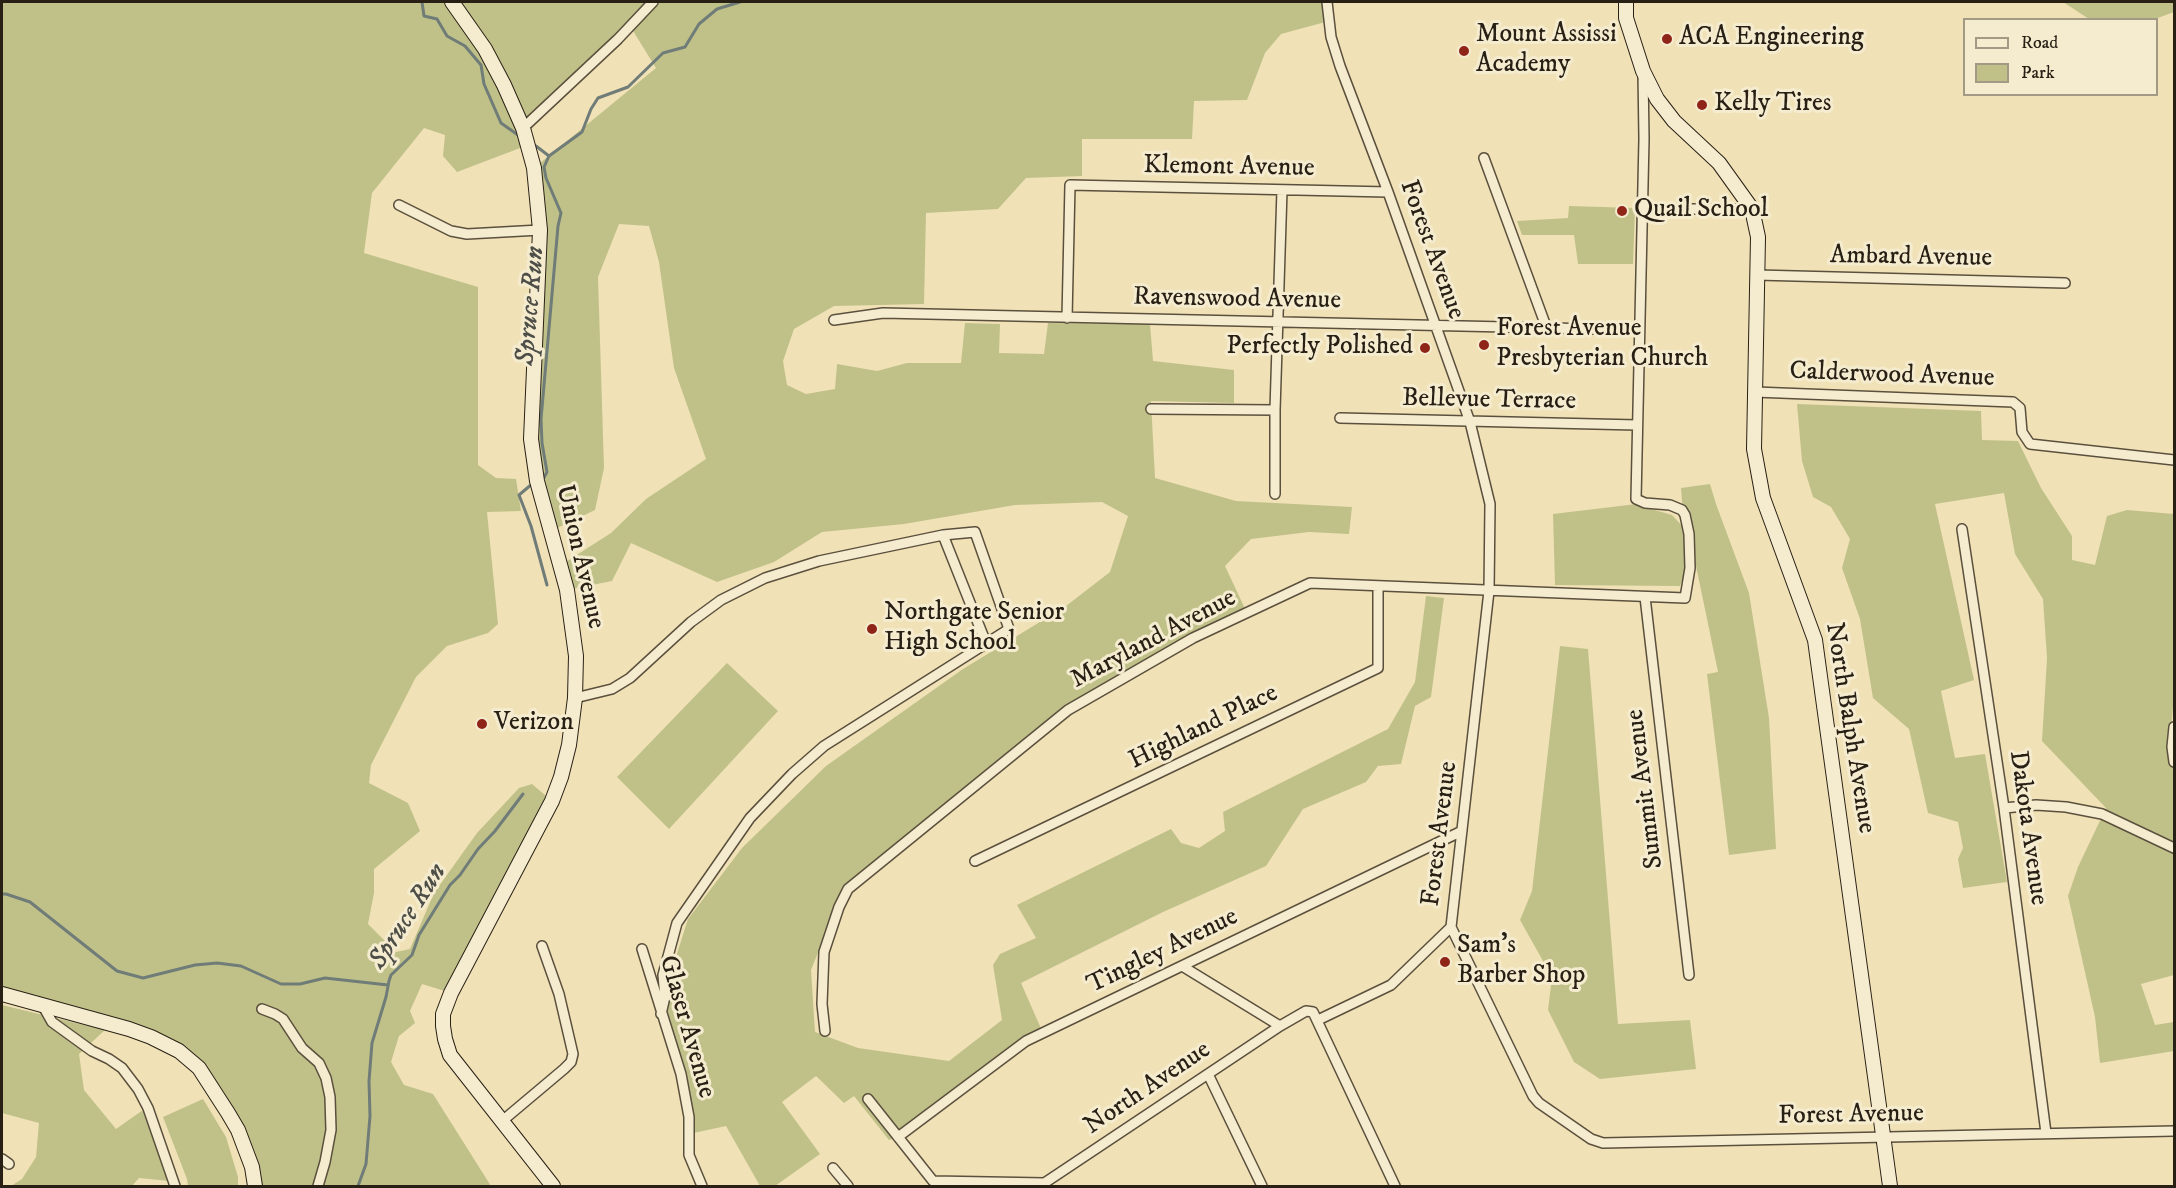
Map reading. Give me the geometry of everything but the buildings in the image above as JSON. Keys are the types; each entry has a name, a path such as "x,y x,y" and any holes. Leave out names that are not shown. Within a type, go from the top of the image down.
{"street":[{"name":"Union Avenue","path":"452,2 492,62 523,128 534,168 540,230 531,439 537,481 568,596 576,656 575,698 569,745 561,777 552,801 451,993 443,1014 445,1039 450,1055 553,1186"},
{"path":"523,128 610,47 653,2"},
{"name":"Forest Avenue","path":"1327,2 1331,37 1340,66 1388,192 1470,422 1490,504 1489,591 1451,927 1533,1096 1539,1103 1591,1139 1602,1143 2175,1131"},
{"name":"North Balph Avenue","path":"1626,2 1626,18 1642,71 1657,99 1674,122 1719,163 1752,209 1758,237 1754,449 1763,498 1815,640 1890,1186"},
{"path":"1636,424 1642,209 1642,71"},
{"path":"1484,158 1547,329"},
{"name":"Klemont Avenue","path":"1067,318 1070,185 1388,192"},
{"path":"1275,494 1275,410 1282,190"},
{"path":"399,205 451,231 466,234 540,230"},
{"path":"1642,209 1752,209"},
{"name":"Ambard Avenue","path":"1757,275 2065,283"},
{"name":"Ravenswood Avenue","path":"834,320 883,313 1639,330"},
{"name":"Calderwood Avenue","path":"1755,392 2013,402 2020,408 2022,432 2030,444 2175,460"},
{"path":"1151,409 1275,410"},
{"name":"Bellevue Terrace","path":"1340,418 1636,424"},
{"name":"Maryland Avenue","path":"825,1031 822,1004 824,952 839,907 848,889 1068,710 1193,638 1310,583 1685,598 1690,568 1689,534 1684,515 1682,510 1670,505 1645,503 1635,499 1636,424"},
{"name":"Dakota Avenue","path":"1962,529 2004,808 2046,1133"},
{"path":"575,698 598,694 621,684 721,600 765,578 819,561 943,535 975,532 1009,629 824,746 792,774 750,818 676,923 665,968 665,997 661,1014"},
{"path":"943,535 986,643"},
{"name":"Highland Place","path":"975,861 1378,668 1378,587"},
{"name":"Summit Avenue","path":"1645,597 1689,975"},
{"path":"2175,727 2172,747 2175,762"},
{"path":"2004,808 2036,805 2066,807 2102,814 2175,848"},
{"name":"Tingley Avenue","path":"898,1137 1026,1041 1462,831"},
{"path":"1395,1186 1318,1020 1391,985 1451,927"},
{"path":"501,1122 564,1069 571,1062 573,1054 559,994 542,946"},
{"name":"Glaser Avenue","path":"642,949 681,1074 689,1118 689,1155 702,1186"},
{"path":"1182,966 1280,1026"},
{"path":"2,994 129,1029 179,1051 199,1068 228,1113 249,1160 255,1186"},
{"path":"43,1006 52,1022 92,1051 122,1068 138,1089 148,1108 175,1186"},
{"path":"262,1009 282,1019 302,1048 319,1063 326,1078 330,1097 331,1130 326,1162 318,1186"},
{"name":"North Avenue","path":"1043,1185 1280,1026 1306,1011 1313,1012 1318,1020"},
{"path":"1208,1074 1262,1186"},
{"path":"868,1098 933,1181 1043,1185"},
{"path":"833,1168 848,1186"}],"green space":[{"path":"2,2 1327,2 1329,21 1281,34 1265,53 1247,100 1194,101 1192,139 1082,139 1082,176 1026,178 998,209 926,213 924,304 834,306 794,329 783,361 787,385 806,394 835,389 837,364 877,371 907,363 961,363 965,323 1000,324 999,353 1044,354 1048,323 1150,324 1153,361 1234,370 1234,403 1151,401 1155,478 1236,501 1352,507 1349,534 1309,532 1251,539 1225,566 1247,613 1068,710 843,890 811,970 815,1032 858,1048 949,1061 1002,1020 993,965 1000,954 1036,938 1017,905 1171,829 1181,843 1199,848 1225,831 1223,812 1388,729 1415,682 1426,596 1444,598 1431,697 1415,706 1401,764 1378,766 1366,782 1303,809 1266,866 1163,912 1021,983 1043,1033 898,1137 889,1140 854,1096 844,1103 816,1076 782,1102 820,1154 775,1186 760,1186 726,1126 689,1134 689,1117 661,1014 668,982 688,919 742,848 826,766 963,669 1066,606 1110,572 1128,516 1102,502 1015,505 904,524 822,532 774,562 717,582 631,543 612,581 567,590 561,565 611,533 646,499 706,459 674,368 659,262 649,226 619,224 598,277 604,468 595,510 551,531 537,481 540,230 534,168 656,68 630,26 524,128 528,145 457,172 443,156 445,135 424,128 372,193 364,253 478,287 478,465 496,478 516,479 521,511 487,512 498,624 488,633 447,646 416,677 371,765 369,783 408,803 420,831 374,869 374,893 368,924 396,952 410,949 434,893 477,833 519,788 532,784 552,801 451,993 422,984 410,1011 415,1023 399,1036 391,1062 404,1085 433,1094 491,1186 255,1186 238,1130 179,1051 2,994"},
{"path":"2063,2 2174,2 2174,12 2158,18 2087,18"},
{"path":"1569,206 1635,208 1633,264 1578,264 1574,235 1522,235 1517,221 1568,218"},
{"path":"1797,404 1981,411 1982,440 2018,441 2041,488 2072,536 2072,560 2095,565 2107,516 2127,510 2174,514 2174,693 2170,745 2174,779 2174,975 2141,984 2155,1025 2174,1022 2174,1051 2100,1063 2095,1017 2068,896 2078,867 2106,808 2042,741 2047,658 2043,599 2015,554 2004,493 1935,504 1974,680 1941,691 1955,758 1985,754 2007,882 1963,888 1958,859 1963,848 1958,822 1928,813 1909,729 1873,698 1860,619 1842,568 1850,539 1831,507 1813,497 1802,461"},
{"path":"1710,484 1749,593 1769,718 1776,849 1729,855 1707,674 1718,672 1695,561 1693,531 1683,512 1681,488"},
{"path":"1645,503 1651,509 1672,515 1685,529 1687,567 1680,586 1555,585 1553,514"},
{"path":"1560,646 1588,649 1618,1024 1690,1020 1696,1069 1600,1079 1574,1062 1548,1010 1552,977 1520,920 1532,891"},
{"path":"727,663 778,711 669,829 617,777"},
{"path":"2,1005 105,1030 79,1054 84,1090 116,1129 143,1110 158,1142 169,1181 139,1178 132,1186 11,1186 22,1179 36,1157 39,1123 2,1113"},
{"path":"203,1099 226,1137 238,1177 238,1186 188,1186 163,1117"}],"waterway":[{"name":"Spruce Run","path":"422,2 424,16 437,19 447,36 465,46 481,65 484,84 501,123 518,135"},
{"path":"549,156 582,132 598,98 628,87 663,53 685,47 699,24 717,9 740,2"},
{"name":"Spruce Run","path":"536,146 549,156 544,167 546,178 561,213 541,419 547,472 543,479"},
{"name":"Spruce Run","path":"532,484 519,495 531,526 547,585"},
{"name":"Spruce Run","path":"358,1186 366,1164 372,1043 391,975 412,955 419,935 450,885 523,794"},
{"path":"2,894 30,902 117,971 143,978 195,965 217,963 241,966 281,984 300,984 325,978 388,985"}],"place":[{"name":"ACA Engineering","path":"1667,39"},
{"name":"Mount Assissi Academy","path":"1464,51"},
{"name":"Kelly Tires","path":"1702,105"},
{"name":"Quail School","path":"1622,211"},
{"name":"Forest Avenue Presbyterian Church","path":"1484,345"},
{"name":"Perfectly Polished","path":"1425,348"},
{"name":"Northgate Senior High School","path":"872,629"},
{"name":"Verizon","path":"482,724"},
{"name":"Sam's Barber Shop","path":"1445,962"}]}
